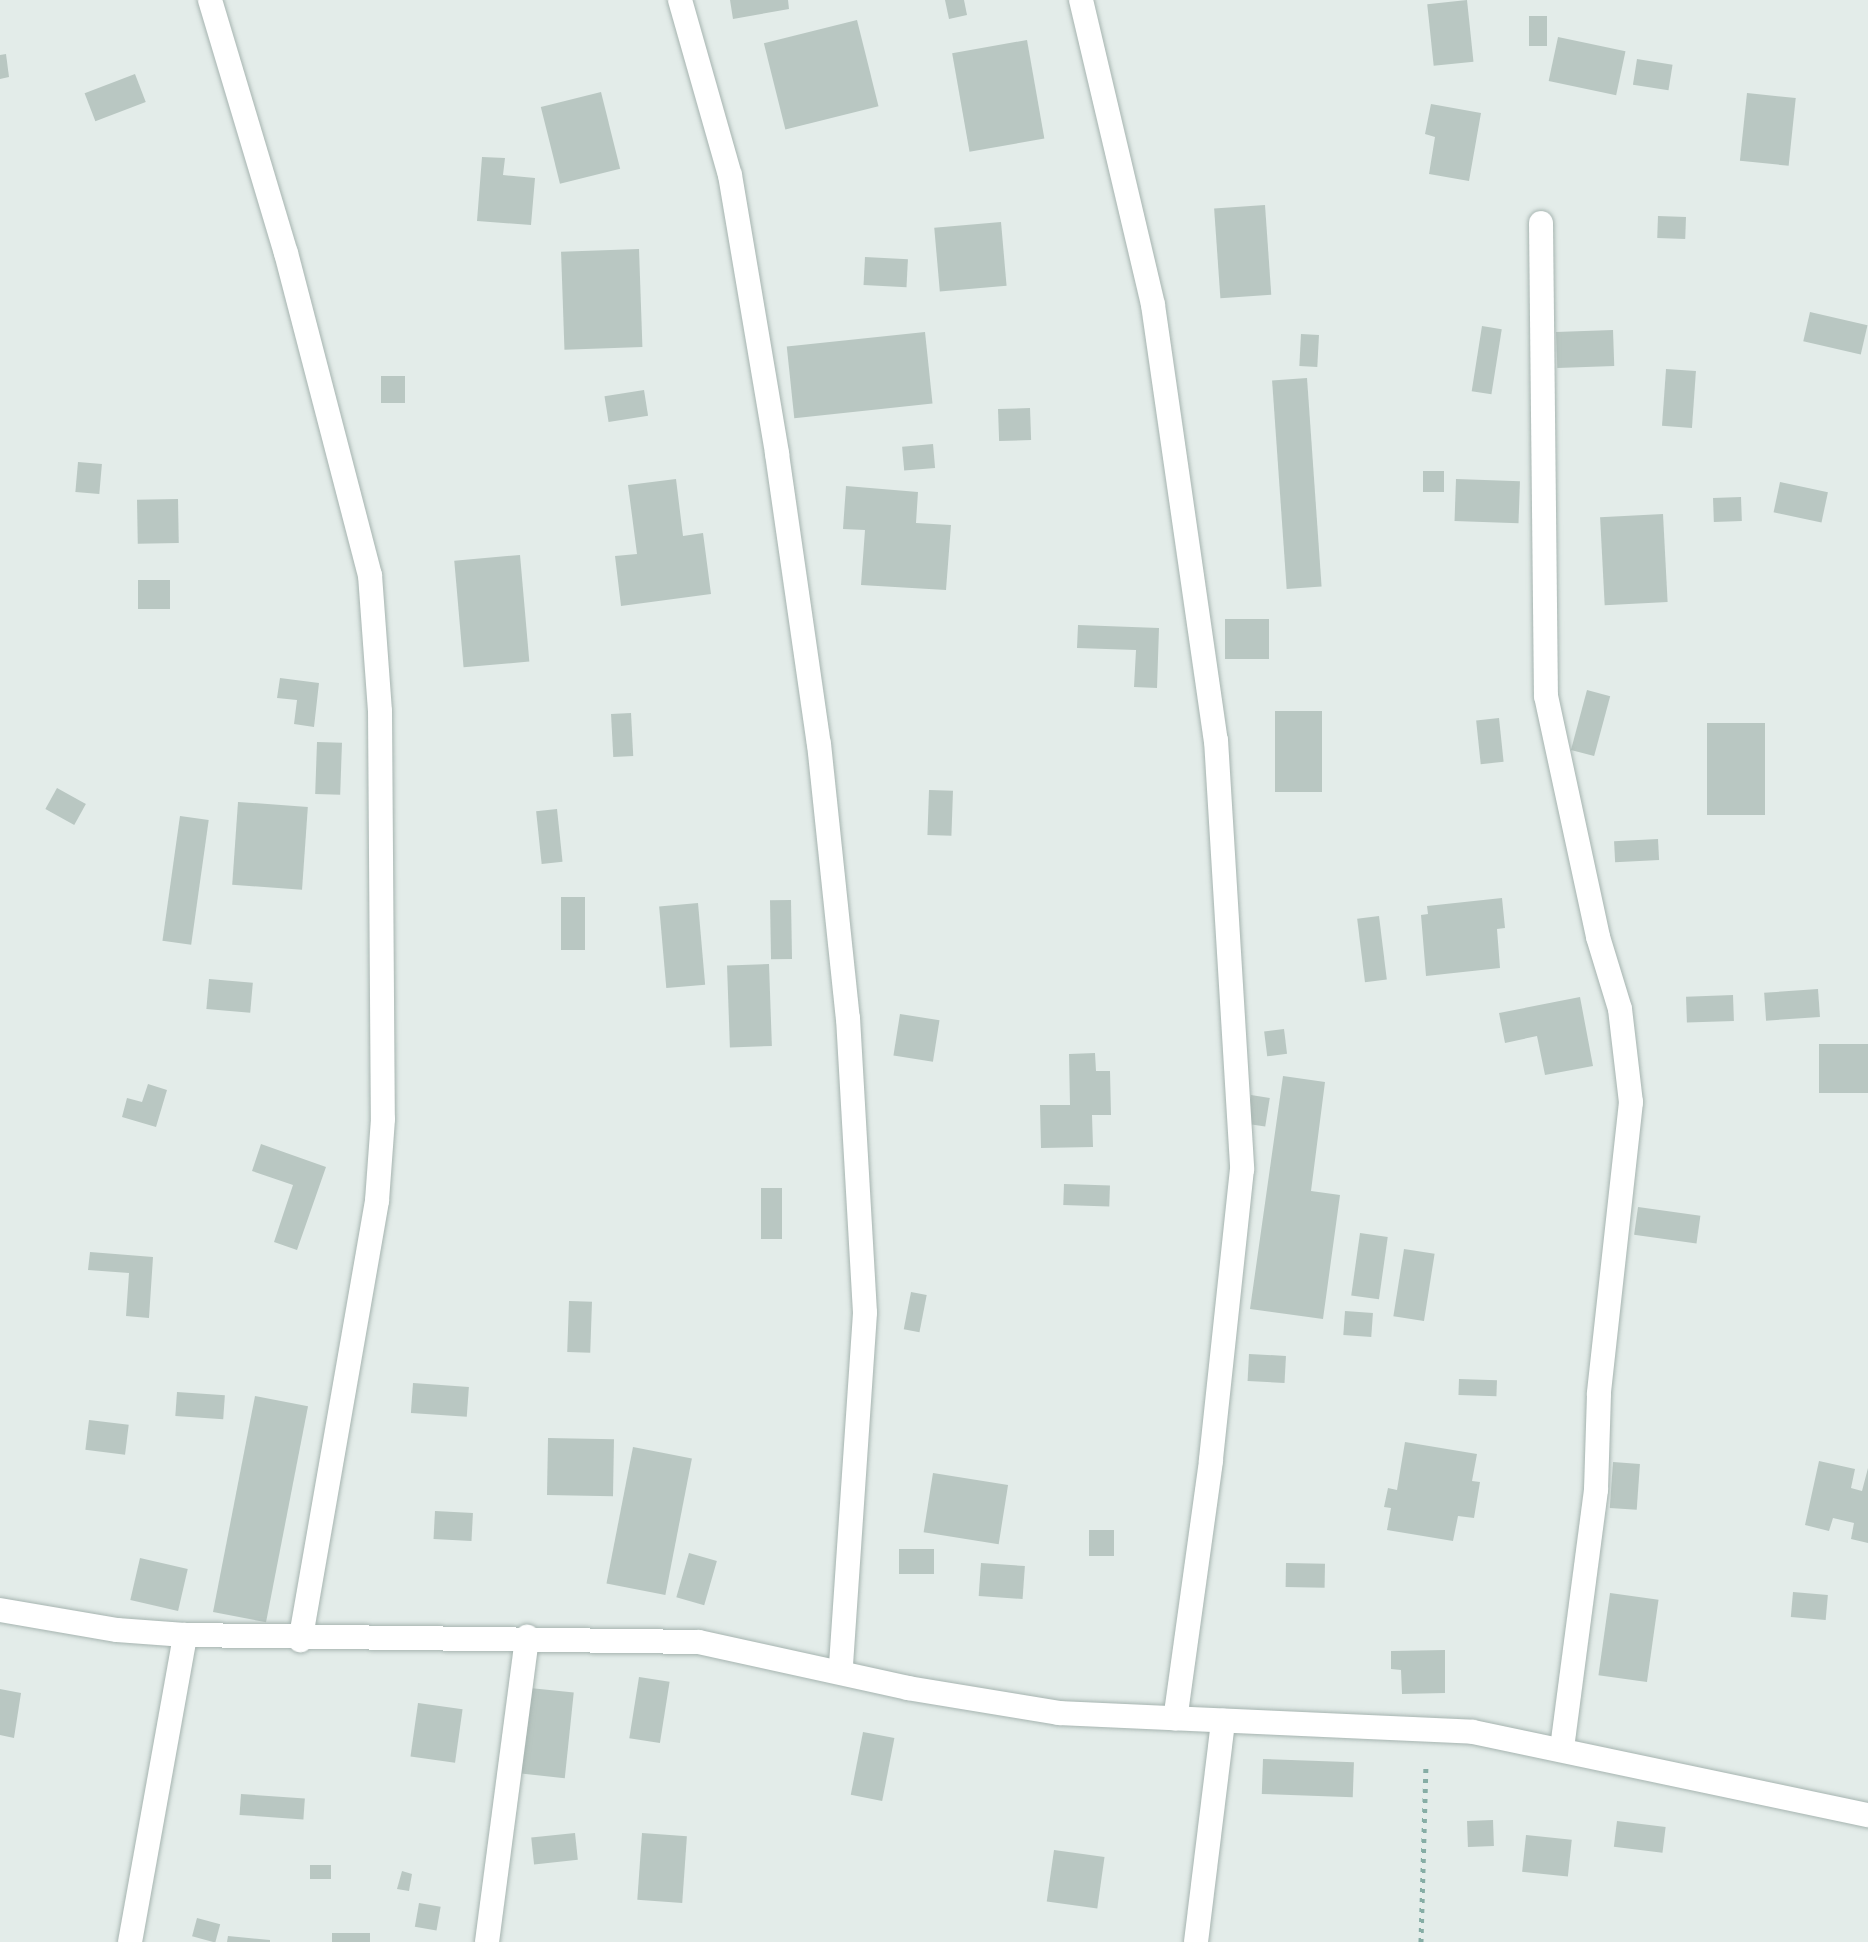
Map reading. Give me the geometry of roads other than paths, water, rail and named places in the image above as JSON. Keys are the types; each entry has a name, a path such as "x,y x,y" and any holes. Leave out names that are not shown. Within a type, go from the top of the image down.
{"street":[{"path":"210,0 286,253 370,575 380,711 383,1119 378,1187 300,1640"},
{"path":"680,0 730,175 777,454 819,744 848,1018 865,1313 841,1669"},
{"path":"1081,0 1153,305 1216,740 1242,1169 1211,1461 1175,1719"},
{"path":"1541,223 1546,696 1598,937 1620,1009 1631,1102 1599,1394 1596,1490 1562,1750"},
{"path":"0,1610 117,1630 185,1635 243,1633 300,1640 527,1637 699,1642 841,1669 908,1688 1059,1713 1473,1732 1868,1815"},
{"path":"130,1942 185,1635"},
{"path":"487,1942 527,1637"},
{"path":"1196,1942 1223,1721"}]}
